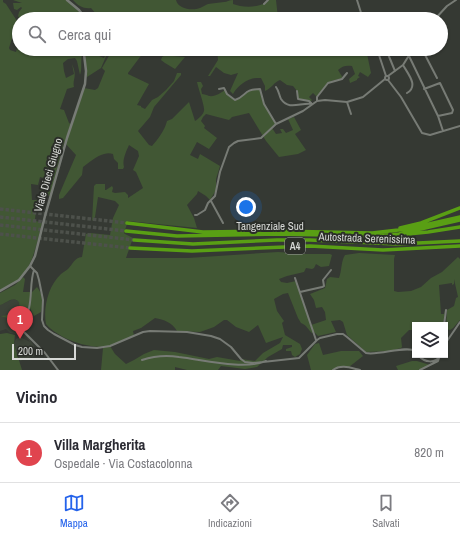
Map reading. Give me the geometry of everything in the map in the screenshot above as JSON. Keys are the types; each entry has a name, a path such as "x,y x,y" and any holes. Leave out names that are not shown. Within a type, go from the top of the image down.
{"highway":[{"path":"379,233 421,223 460,208"},
{"name":"Tangenziale Sud","path":"127,223 203,232 277,231 379,233 407,230 459,218"},
{"name":"Tangenziale Sud","path":"126,231 152,234 202,236 277,234 365,236 399,234 459,218"},
{"path":"399,234 428,232 460,227"},
{"name":"Autostrada Serenissima","path":"134,240 193,244 310,240 384,244 416,244 460,240"},
{"name":"Autostrada Serenissima","path":"130,248 192,251 310,246 383,250 460,246"}],"main road":[{"path":"67,0 81,12"},
{"name":"Viale Dieci Giugno","path":"0,291 19,280 30,266 35,256 44,216 85,84 86,71 84,56"}],"street":[{"path":"264,4 268,0"},
{"path":"357,0 361,12"},
{"path":"441,12 456,0"},
{"path":"379,56 387,78 422,133 430,135 460,126"},
{"path":"389,56 395,71"},
{"path":"408,56 438,116 443,131"},
{"path":"195,215 205,210 216,192 220,172 228,147 238,141 261,138 276,124 303,111 317,101 325,100 348,102 363,97 403,65 408,56"},
{"path":"426,56 437,78"},
{"path":"403,65 413,87 407,93"},
{"path":"317,101 317,97 328,83 342,79 347,73"},
{"path":"424,87 438,83 441,85 453,111 452,113 438,116"},
{"path":"276,87 282,99 290,106 304,103 312,104"},
{"path":"219,89 224,88 227,94 235,100 239,99 247,91 260,89 264,104 276,124"},
{"path":"297,91 298,99 309,101 312,104"},
{"path":"348,102 351,114"},
{"path":"440,121 442,116"},
{"path":"211,201 223,223"},
{"path":"30,266 38,275 43,300 42,320 44,326 48,330 75,345 82,347 97,348 110,346 143,332 150,331 187,332 211,336 220,339 231,347 245,362 253,363 268,360 299,358 316,340 331,335 342,334 366,353 396,351 408,348 412,350"},
{"path":"34,270 30,303 28,312 22,324 22,328 24,332 45,352 58,370"},
{"path":"300,292 324,286 323,280 332,270"},
{"path":"295,278 316,340"},
{"path":"444,322 446,310"},
{"path":"448,340 460,322"},
{"path":"142,360 162,356 178,356 226,368"},
{"path":"422,358 426,361 439,358"},
{"path":"420,370 438,361 439,358"},
{"path":"256,368 268,360"},
{"path":"333,370 336,368 349,367 360,370"}],"shaded area":[{"path":"13,299 19,301 20,304 18,309 9,316 0,316 0,305"},
{"path":"0,316 8,318 16,326 20,325 34,346 34,356 20,361 14,344 16,339 20,337 30,342 23,332 21,332 21,335 10,333 6,329 0,331"}],"green space":[{"path":"0,0 3,0 12,13 12,38 9,48 12,51 12,56 82,56 80,75 75,58 68,59 63,63 66,78 74,74 72,64 75,72 74,87 67,89 60,109 64,110 69,123 72,125 84,88 95,90 98,88 105,71 102,68 109,56 141,56 128,74 149,84 137,105 145,109 152,100 158,97 174,81 177,73 181,73 181,75 154,107 150,117 138,131 149,145 152,146 157,140 167,121 172,119 189,102 195,121 203,114 203,105 197,82 201,82 203,86 201,89 202,94 213,96 226,89 226,93 235,100 239,99 247,91 260,89 262,99 276,124 272,128 276,134 282,133 280,129 283,129 286,133 293,130 288,119 294,117 301,130 295,134 306,150 298,154 279,157 266,141 249,113 232,117 229,120 206,114 201,121 205,126 204,128 217,138 209,149 197,142 190,155 198,159 200,154 220,166 216,179 216,190 210,200 198,191 187,205 194,218 197,228 128,221 124,233 133,238 126,258 188,258 278,252 330,254 332,255 329,266 321,267 316,264 312,269 306,268 304,272 279,279 281,282 287,283 296,281 311,325 326,320 325,312 322,307 316,308 314,300 310,294 325,288 327,279 330,277 339,278 345,255 359,253 395,255 394,291 398,292 411,291 421,287 431,278 442,272 458,257 460,259 460,320 453,328 448,330 448,322 446,322 447,310 454,306 456,298 458,297 454,279 454,284 452,285 452,283 439,285 441,314 444,314 445,310 443,322 412,322 412,330 409,330 401,338 401,348 390,351 366,352 347,335 343,322 340,320 331,321 336,332 318,336 314,332 312,333 305,325 301,323 298,318 288,293 274,299 277,311 284,321 282,323 285,335 300,344 302,349 300,354 295,357 292,355 291,351 286,351 286,349 292,347 292,345 283,345 282,349 268,357 257,367 245,369 221,366 218,370 187,370 175,367 175,370 101,370 103,348 110,346 102,347 84,345 67,339 46,324 45,311 50,291 56,279 68,269 75,260 82,257 86,234 110,235 113,218 119,205 115,201 98,197 95,217 92,221 94,186 96,184 105,184 106,190 112,186 112,192 125,192 128,195 128,198 143,188 136,172 133,170 139,156 138,151 129,145 124,159 123,169 118,169 118,163 114,159 113,154 109,153 101,155 83,167 82,175 63,198 59,199 59,195 76,155 64,142 50,196 44,195 40,191 44,178 40,177 38,185 31,184 32,200 37,200 35,219 36,221 42,223 31,262 22,276 13,284 0,290","holes":["155,318 170,323 177,331 200,332 214,327 224,320 227,320 236,327 249,332 258,325 266,343 283,337 280,343 263,353 255,361 241,359 240,361 217,357 209,359 175,352 154,350 126,364 115,354 110,346 134,336 133,331 141,328"]},
{"path":"13,0 67,0 81,12 19,12 22,8 21,7 17,10 14,9 13,3 22,3"},
{"path":"73,0 176,0 182,7 193,9 200,8 208,4 232,0 233,4 247,7 261,5 268,0 276,0 277,12 94,12 91,8 81,7"},
{"path":"84,56 99,56 104,58 106,56 101,68 87,77"},
{"path":"218,56 367,56 371,73 368,77 360,72 358,76 360,77 350,83 349,79 355,74 352,66 343,67 338,70 343,78 331,81 317,97 313,93 309,97 312,100 310,102 298,99 297,91 293,86 287,85 280,80 265,91 265,86 261,78 248,80 238,87 233,94 230,91 238,73 231,75 224,73 216,67 210,76 208,76 218,60"},
{"path":"162,57 185,57 175,69 161,60"},
{"path":"23,277 25,279 23,292 32,292 37,287 42,299 42,305 41,312 34,316 30,308 19,326 17,326 10,319 0,316 14,314 18,310 19,302 12,299 0,305 0,293 15,285"},
{"path":"7,333 15,335 14,344 22,370 0,370 0,334"},
{"path":"319,343 323,355 341,351 359,351 363,356 349,367 333,370 311,370 307,355 315,344"},
{"path":"412,361 430,365 420,370 398,370 396,366"}],"tunnel":[{"path":"0,209 127,223"},
{"path":"0,217 126,231"},
{"path":"0,225 134,240"},
{"path":"0,234 130,248"}],"place":[{"name":"Villa Margherita","path":"20,339"}]}
